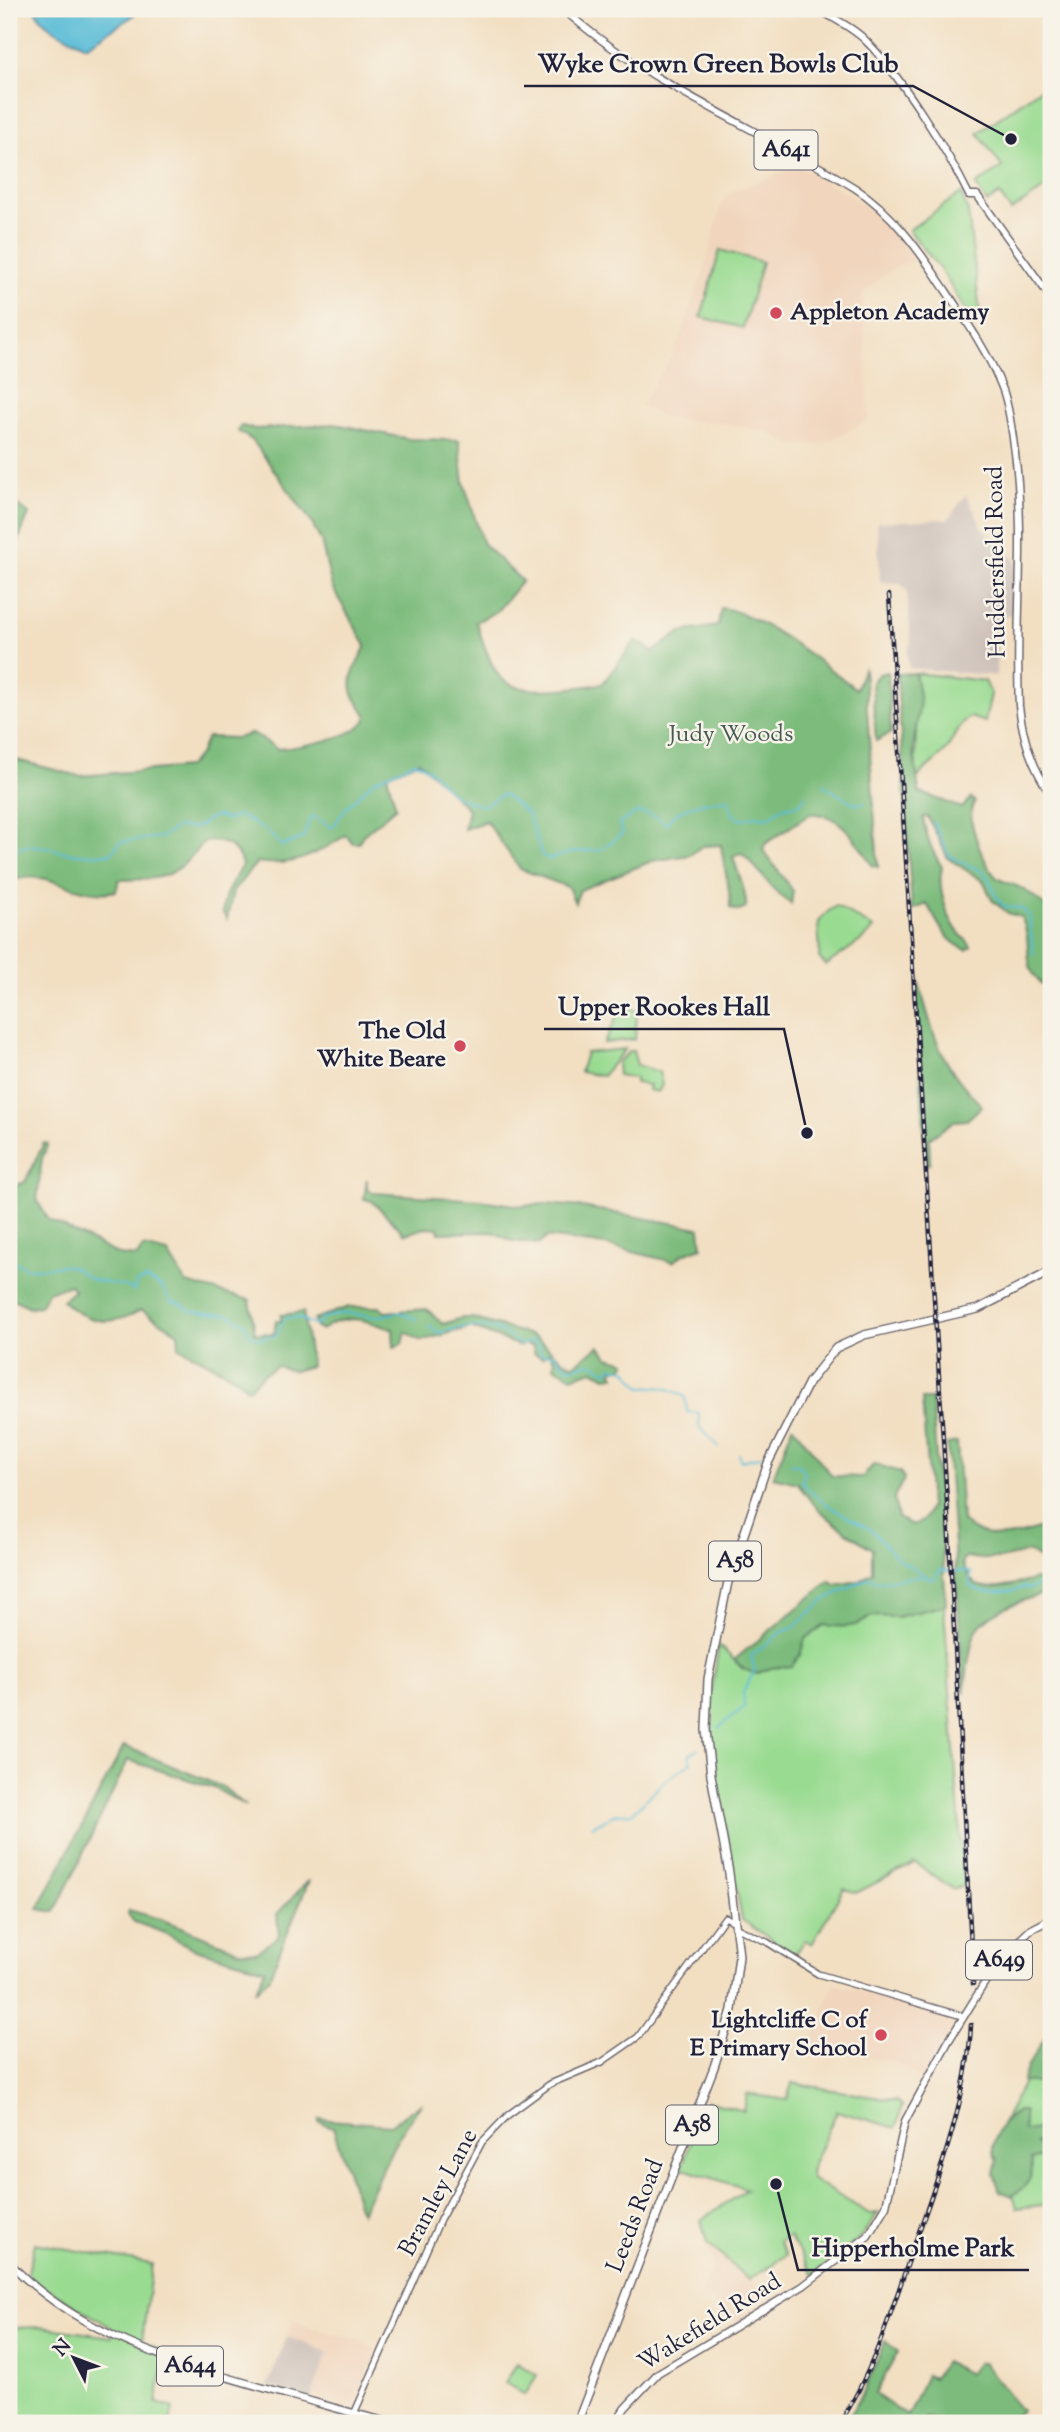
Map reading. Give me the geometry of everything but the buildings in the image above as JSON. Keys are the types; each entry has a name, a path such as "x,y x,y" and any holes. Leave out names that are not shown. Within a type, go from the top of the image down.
{"highway":[{"name":"Leeds Road","path":"577,2423 723,2041 737,1984 737,1926 706,1730 708,1679 728,1582 768,1463 809,1382 827,1356 853,1339 969,1312 1002,1298 1051,1271"}],"main road":[{"name":"Huddersfield Road","path":"563,9 592,33 662,80 863,194 895,223 927,262 972,330 1004,392 1012,432 1020,497 1018,681 1021,719 1034,769 1051,794"},
{"path":"818,9 861,36 881,58 957,171 969,195 977,195 1051,298"},
{"name":"Wakefield Road","path":"615,2423 659,2373 815,2279 868,2236 886,2206 905,2121 962,2016 989,1972 1009,1948 1030,1930 1051,1919"},
{"name":"A644","path":"9,2262 46,2296 86,2321 141,2347 209,2372 394,2423"}],"street":[{"name":"Bramley Lane","path":"354,2414 440,2220 482,2141 508,2115 550,2084 602,2062 638,2038 724,1917 737,1926"},
{"path":"737,1926 818,1974 962,2016"}],"shaded area":[{"name":"Appleton Academy","path":"798,166 865,205 893,230 914,260 893,268 862,294 869,420 824,444 792,445 770,433 731,424 665,418 641,405 675,351 706,265 722,202 733,191"},
{"path":"966,495 983,529 1015,559 1015,614 998,618 996,676 909,668 907,652 911,642 907,590 900,583 880,582 877,522 948,519"},
{"name":"Lightcliffe C of E Primary School","path":"834,1984 954,2016 957,2020 923,2080 895,2062 809,2047"},
{"path":"707,2243 762,2291 743,2303 748,2314 737,2321 700,2291 713,2267"},
{"path":"294,2319 306,2326 359,2340 375,2349 376,2358 353,2404 344,2407 313,2394 328,2352 287,2337"},
{"path":"287,2337 328,2352 311,2399 267,2386"}],"green space":[{"path":"1051,81 1051,184 1011,211 999,194 987,203 976,185 1002,167 978,133"},
{"path":"961,193 968,212 980,313 973,316 964,308 943,273 909,230"},
{"path":"720,250 762,262 743,328 701,317"},
{"name":"Judy Woods","path":"335,424 409,439 459,440 464,483 483,544 522,581 497,611 476,622 497,673 517,687 546,690 602,684 636,640 653,652 681,632 718,626 721,608 736,611 771,629 856,689 864,667 878,867 872,865 854,838 839,823 821,814 810,814 765,844 763,850 793,891 791,904 777,893 741,853 733,856 746,908 739,911 730,908 721,845 702,846 690,855 652,861 580,890 575,903 568,887 520,869 486,821 464,829 468,809 419,761 387,775 396,807 362,836 359,843 353,843 346,835 304,858 282,863 257,862 233,891 227,919 222,912 226,894 242,865 237,853 223,843 203,842 176,870 147,879 119,880 116,891 87,891 36,878 9,882 9,758 79,776 188,767 200,754 207,737 237,738 253,733 277,749 341,736 353,731 367,717 352,692 351,685 354,671 366,646 332,587 321,541 310,520 253,441 238,431 241,426 255,429"},
{"path":"9,499 29,514 17,543 17,567 9,569"},
{"path":"888,672 891,733 876,741 872,682 879,674"},
{"path":"915,673 985,681 991,694 985,722 970,717 966,720 943,754 917,779 917,700"},
{"path":"915,673 920,701 913,748 919,792 962,808 971,798 975,802 972,818 976,840 991,871 999,879 1029,893 1051,912 1051,991 1040,983 1030,966 1027,938 1021,917 1008,913 992,900 984,882 948,858 928,817 923,817 924,824 942,867 942,892 947,911 955,927 971,947 967,950 953,942 927,904 912,910 897,674"},
{"path":"836,906 874,928 866,937 826,965 819,958 818,928 822,918"},
{"path":"919,983 940,1050 956,1076 982,1106 967,1120 954,1121 929,1139 930,1163 926,1165 916,992"},
{"path":"624,1003 637,1012 635,1039 604,1043"},
{"path":"625,1049 602,1076 580,1072 586,1053"},
{"path":"633,1051 637,1065 659,1072 662,1085 658,1092 648,1090 649,1085 635,1083 635,1078 618,1075 617,1063"},
{"path":"44,1143 48,1144 42,1158 37,1201 49,1220 119,1255 137,1257 143,1247 168,1253 186,1283 250,1300 255,1333 274,1334 276,1321 281,1321 281,1315 303,1312 311,1366 294,1371 277,1366 262,1375 248,1389 238,1379 179,1347 178,1333 141,1310 120,1319 90,1318 62,1300 74,1291 71,1285 48,1292 40,1306 30,1307 9,1297 9,1188 25,1182"},
{"path":"367,1179 367,1188 373,1193 480,1200 521,1206 545,1204 582,1207 700,1228 702,1247 683,1254 673,1262 605,1245 547,1237 539,1244 513,1241 493,1232 439,1233 438,1228 429,1227 405,1234 372,1201 364,1199"},
{"path":"349,1307 380,1307 385,1312 427,1309 443,1324 472,1318 534,1336 563,1360 574,1365 599,1346 609,1357 626,1362 623,1367 612,1370 615,1376 606,1377 593,1370 572,1377 554,1367 555,1360 549,1352 542,1357 534,1353 533,1346 519,1346 471,1327 421,1341 406,1332 403,1343 394,1347 393,1329 365,1321 343,1320 321,1330 316,1328 314,1319"},
{"path":"922,1399 932,1399 946,1605 897,1617 871,1616 849,1626 824,1625 805,1639 800,1655 792,1666 771,1668 756,1674 743,1669 734,1660 830,1581 835,1585 859,1581 872,1572 872,1549 822,1512 798,1483 773,1477 793,1426 832,1476 863,1477 874,1464 900,1472 904,1479 894,1497 898,1518 912,1525 923,1521 930,1507"},
{"path":"957,1442 962,1521 972,1529 993,1536 1016,1535 1051,1525 1051,1553 1038,1558 1030,1552 1000,1559 964,1558 962,1564 967,1574 980,1586 1000,1587 1051,1575 1051,1591 1009,1606 980,1626 971,1648 964,1694 947,1444"},
{"path":"943,1595 964,1886 953,1889 915,1863 856,1893 844,1888 812,1944 805,1940 795,1955 742,1920 713,1761 711,1694 719,1645 743,1669 798,1621"},
{"path":"124,1746 223,1787 246,1806 214,1788 128,1760 55,1912 38,1909"},
{"path":"309,1880 269,1978 255,1991 265,1969 192,1948 165,1933 134,1922 128,1914 129,1910 163,1920 241,1951 256,1952 279,1936 277,1914"},
{"path":"1051,2028 1051,2073 1037,2082 1022,2082 1028,2066"},
{"path":"1051,2030 1051,2204 1017,2208 996,2136"},
{"path":"792,2083 897,2101 902,2106 896,2128 837,2111 810,2171 811,2179 870,2214 878,2213 861,2237 813,2275 789,2236 779,2242 786,2255 749,2280 707,2243 701,2220 747,2189 681,2168 707,2101 744,2111 747,2094 787,2100"},
{"path":"422,2103 398,2137 361,2213 333,2127 319,2122 319,2119 390,2125"},
{"path":"1018,2111 1024,2111 1024,2131 1039,2129 1047,2136 1036,2143 1044,2150 1041,2157 1031,2160 1032,2172 1028,2182 1012,2196 1000,2191 994,2174 997,2160 993,2147 997,2133"},
{"path":"35,2243 152,2264 142,2342 165,2352 157,2403 173,2408 170,2423 9,2423 10,2328 42,2327 112,2337 112,2328 27,2276"},
{"path":"885,2341 898,2352 875,2394 907,2416 926,2375 933,2378 945,2362 969,2374 978,2362 983,2362 1021,2411 1009,2420 1011,2423 949,2423 926,2418 924,2423 845,2423 865,2389"},
{"path":"517,2363 537,2375 525,2395 505,2383"}],"water":[{"path":"35,9 138,9 133,16 86,46 50,27"}],"waterway":[{"path":"9,855 30,846 74,854 110,854 120,842 162,837 177,827 194,827 202,825 209,818 218,816 228,820 239,815 268,832 282,846 303,838 310,818 314,816 332,828 345,809 373,781 415,762 430,771 450,792 470,802 483,806 503,794 528,814 542,856 550,859 573,852 601,850 623,833 619,823 639,812 657,817 666,824 686,808 728,799 733,814 740,820 755,816 768,818 783,807 798,805 806,796"},
{"path":"824,785 854,804 865,803"},
{"path":"933,823 949,856 981,871 1004,906 1022,909 1029,916 1033,954"},
{"path":"9,1253 22,1266 69,1266 91,1279 134,1291 136,1283 146,1279 162,1287 171,1302 182,1304 190,1311 229,1315 244,1323 249,1334 258,1339 277,1335 284,1319 296,1317 314,1325 319,1324 322,1318 346,1313 376,1317 399,1312 416,1319"},
{"path":"429,1326 437,1333 480,1327 501,1332 520,1345 533,1341 540,1348 541,1354 554,1354 568,1368 592,1363 607,1372 611,1367 626,1369 641,1387 664,1388 685,1397 687,1412 699,1413 699,1427 719,1447"},
{"path":"739,1454 741,1461 762,1456"},
{"path":"791,1463 801,1466 805,1472 802,1482 816,1496 872,1531 898,1558 930,1579 934,1579 940,1570 971,1572 969,1584 987,1592 1012,1591 1025,1587 1028,1589 1051,1579"},
{"path":"718,1728 744,1707 743,1692 755,1670 751,1656 782,1632 793,1628 824,1600 870,1577 877,1582 924,1575"},
{"path":"592,1826 616,1814 632,1813 667,1779 691,1763 689,1755 698,1749"}],"railway":[{"path":"889,595 948,1517 973,1984"},
{"path":"840,2423 880,2342 940,2172 957,2114 971,2025"}],"place":[{"name":"Wyke Crown Green Bowls Club","path":"1011,139"},
{"name":"Appleton Academy","path":"776,313"},
{"name":"The Old White Beare","path":"460,1046"},
{"name":"Upper Rookes Hall","path":"807,1133"},
{"name":"Lightcliffe C of E Primary School","path":"881,2035"},
{"name":"Hipperholme Park","path":"776,2184"}]}
